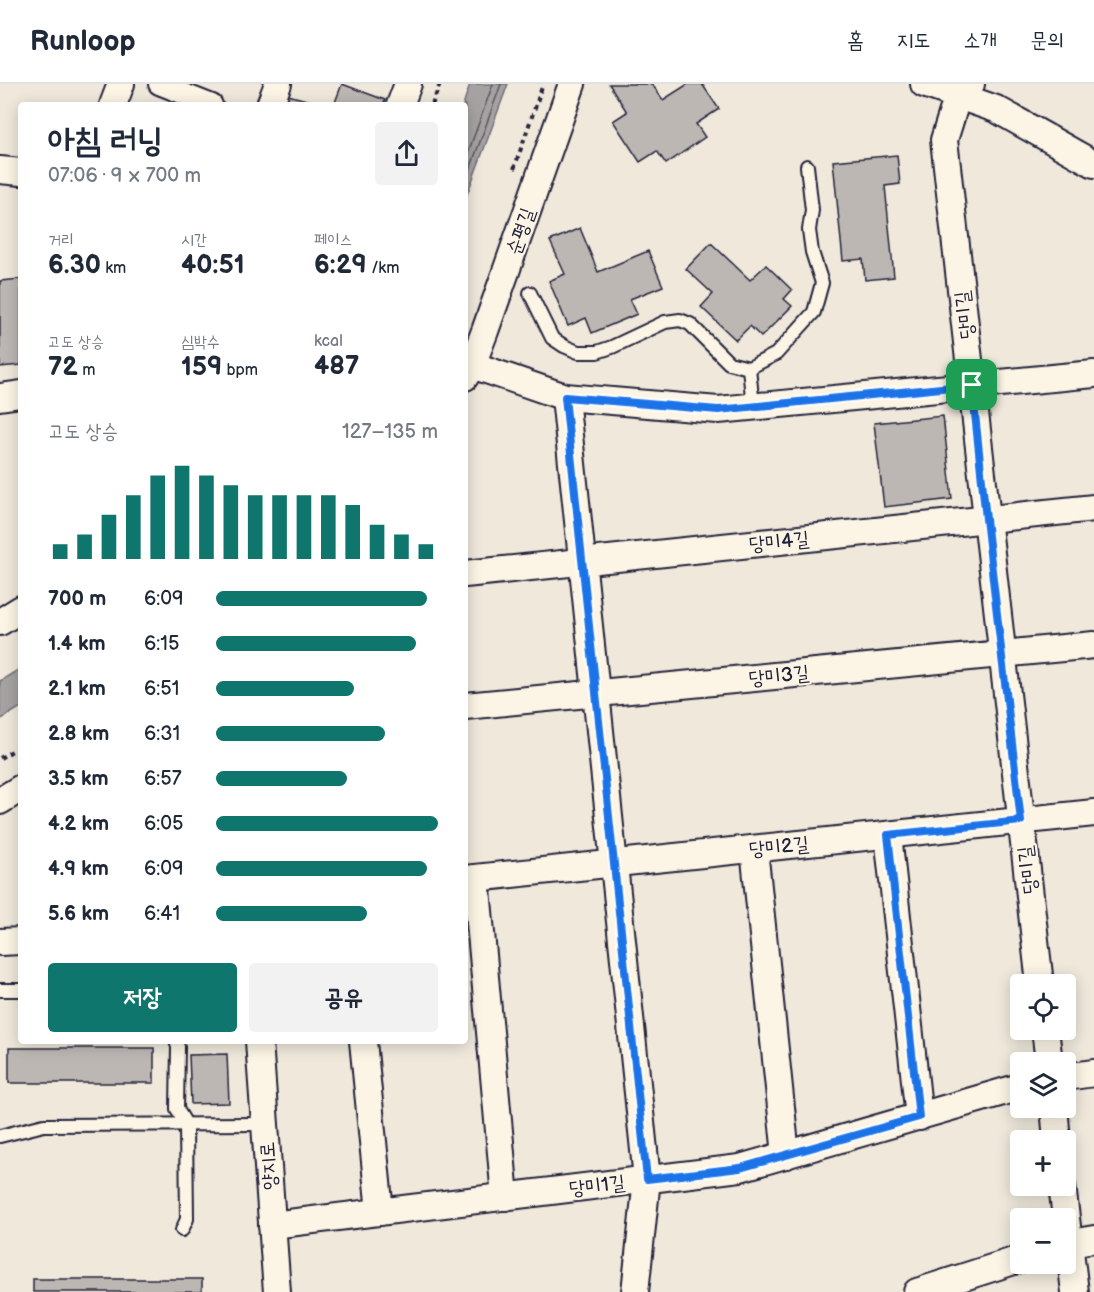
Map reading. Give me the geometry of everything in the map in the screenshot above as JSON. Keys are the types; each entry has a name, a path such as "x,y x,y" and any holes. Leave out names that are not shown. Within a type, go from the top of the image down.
{"street":[{"path":"114,102 121,84"},
{"path":"159,84 204,102"},
{"path":"271,102 278,84"},
{"path":"401,102 408,84"},
{"name":"순평길","path":"468,371 572,84"},
{"path":"924,84 964,90 1094,164"},
{"name":"당미길","path":"964,90 944,140 1039,974"},
{"path":"0,170 18,172"},
{"path":"468,371 565,397 718,410 1094,374"},
{"path":"0,397 18,394"},
{"path":"565,397 647,1179 634,1292"},
{"name":"당미4길","path":"468,574 1094,508"},
{"path":"0,622 18,611"},
{"name":"당미3길","path":"468,706 1094,645"},
{"path":"0,801 18,790"},
{"name":"당미2길","path":"471,878 1094,813"},
{"path":"888,835 919,1117"},
{"path":"754,849 786,1155"},
{"path":"471,878 506,1197"},
{"path":"0,942 18,941"},
{"name":"양지로","path":"259,1044 277,1292"},
{"path":"363,1044 380,1212"},
{"path":"1076,1076 1094,1074"},
{"name":"당미1길","path":"272,1225 740,1168 1010,1090"},
{"path":"1076,1242 1094,1239"},
{"path":"917,1292 1010,1262"},
{"path":"1072,1274 1075,1292"}],"lane":[{"path":"530,293 552,338 578,352 597,352 665,322 680,320 690,324 729,363 749,368 776,354 814,312 822,283 812,252 809,230 812,210 807,166"},
{"path":"749,368 753,406"},
{"path":"0,990 18,990"},
{"path":"177,1044 177,1109 186,1124 187,1219 182,1230"},
{"path":"0,1136 44,1125 265,1124"}],"path":[{"path":"433,102 440,84"},
{"path":"0,758 18,748"}],"water":[{"path":"470,84 508,84 468,192 468,102 464,102"},
{"path":"18,670 18,709 0,720 0,681"}],"building":[{"path":"342,84 385,100 384,102 335,102"},
{"path":"609,84 652,84 663,100 688,84 702,84 719,109 696,124 705,137 666,164 657,151 640,162 613,121 627,112"},
{"path":"288,95 314,102 286,102"},
{"path":"897,155 900,184 885,186 894,277 865,280 863,259 843,261 833,161"},
{"path":"580,228 598,272 648,251 663,286 630,299 637,314 592,333 586,318 568,326 549,281 565,274 550,241"},
{"path":"711,243 750,280 766,265 792,290 784,299 792,306 761,337 750,326 736,340 701,307 713,294 686,269"},
{"path":"18,279 18,365 0,367 0,281"},
{"path":"943,416 952,499 884,507 874,423"},
{"path":"9,1048 154,1048 154,1083 9,1083"},
{"path":"227,1054 229,1103 191,1104 189,1055"},
{"path":"33,1279 202,1279 202,1292 33,1292"}],"route":[{"path":"972,385 1021,821 888,835 919,1117 740,1168 647,1179 565,397 718,410 972,385"}]}
